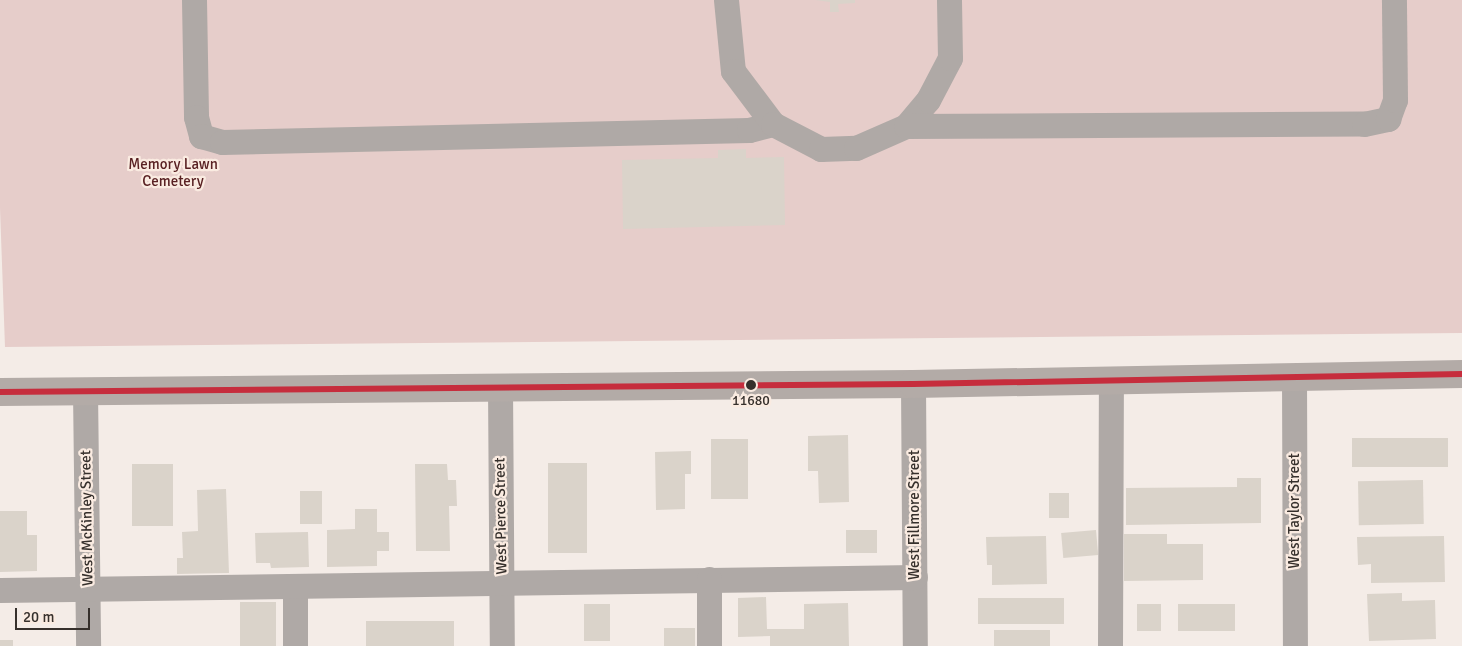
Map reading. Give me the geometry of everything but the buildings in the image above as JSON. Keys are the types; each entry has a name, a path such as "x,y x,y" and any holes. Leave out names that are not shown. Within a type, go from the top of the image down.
{"main road":[{"path":"0,392 500,386 913,384 1462,374"}],"street":[{"path":"194,0 196,117 201,136 222,142 749,130 773,124"},
{"path":"726,0 733,71 773,124 821,149 856,148 906,126 1364,124 1388,119 1395,100 1394,0"},
{"path":"906,126 928,100 950,58 949,0"},
{"name":"West Taylor Street","path":"1294,376 1295,646"},
{"path":"1110,646 1111,380"},
{"name":"West Fillmore Street","path":"913,384 915,646"},
{"name":"West Pierce Street","path":"500,386 502,646"},
{"name":"West McKinley Street","path":"85,390 88,646"},
{"path":"0,590 295,588 502,582 915,577"},
{"path":"709,580 709,646"},
{"path":"295,588 295,646"}],"green space":[{"name":"Memory Lawn Cemetery","path":"0,0 1462,0 1462,333 5,347 0,208"}],"transit line":[{"path":"0,392 913,384 1462,374"}],"place":[{"name":"11680","path":"751,385"}]}
